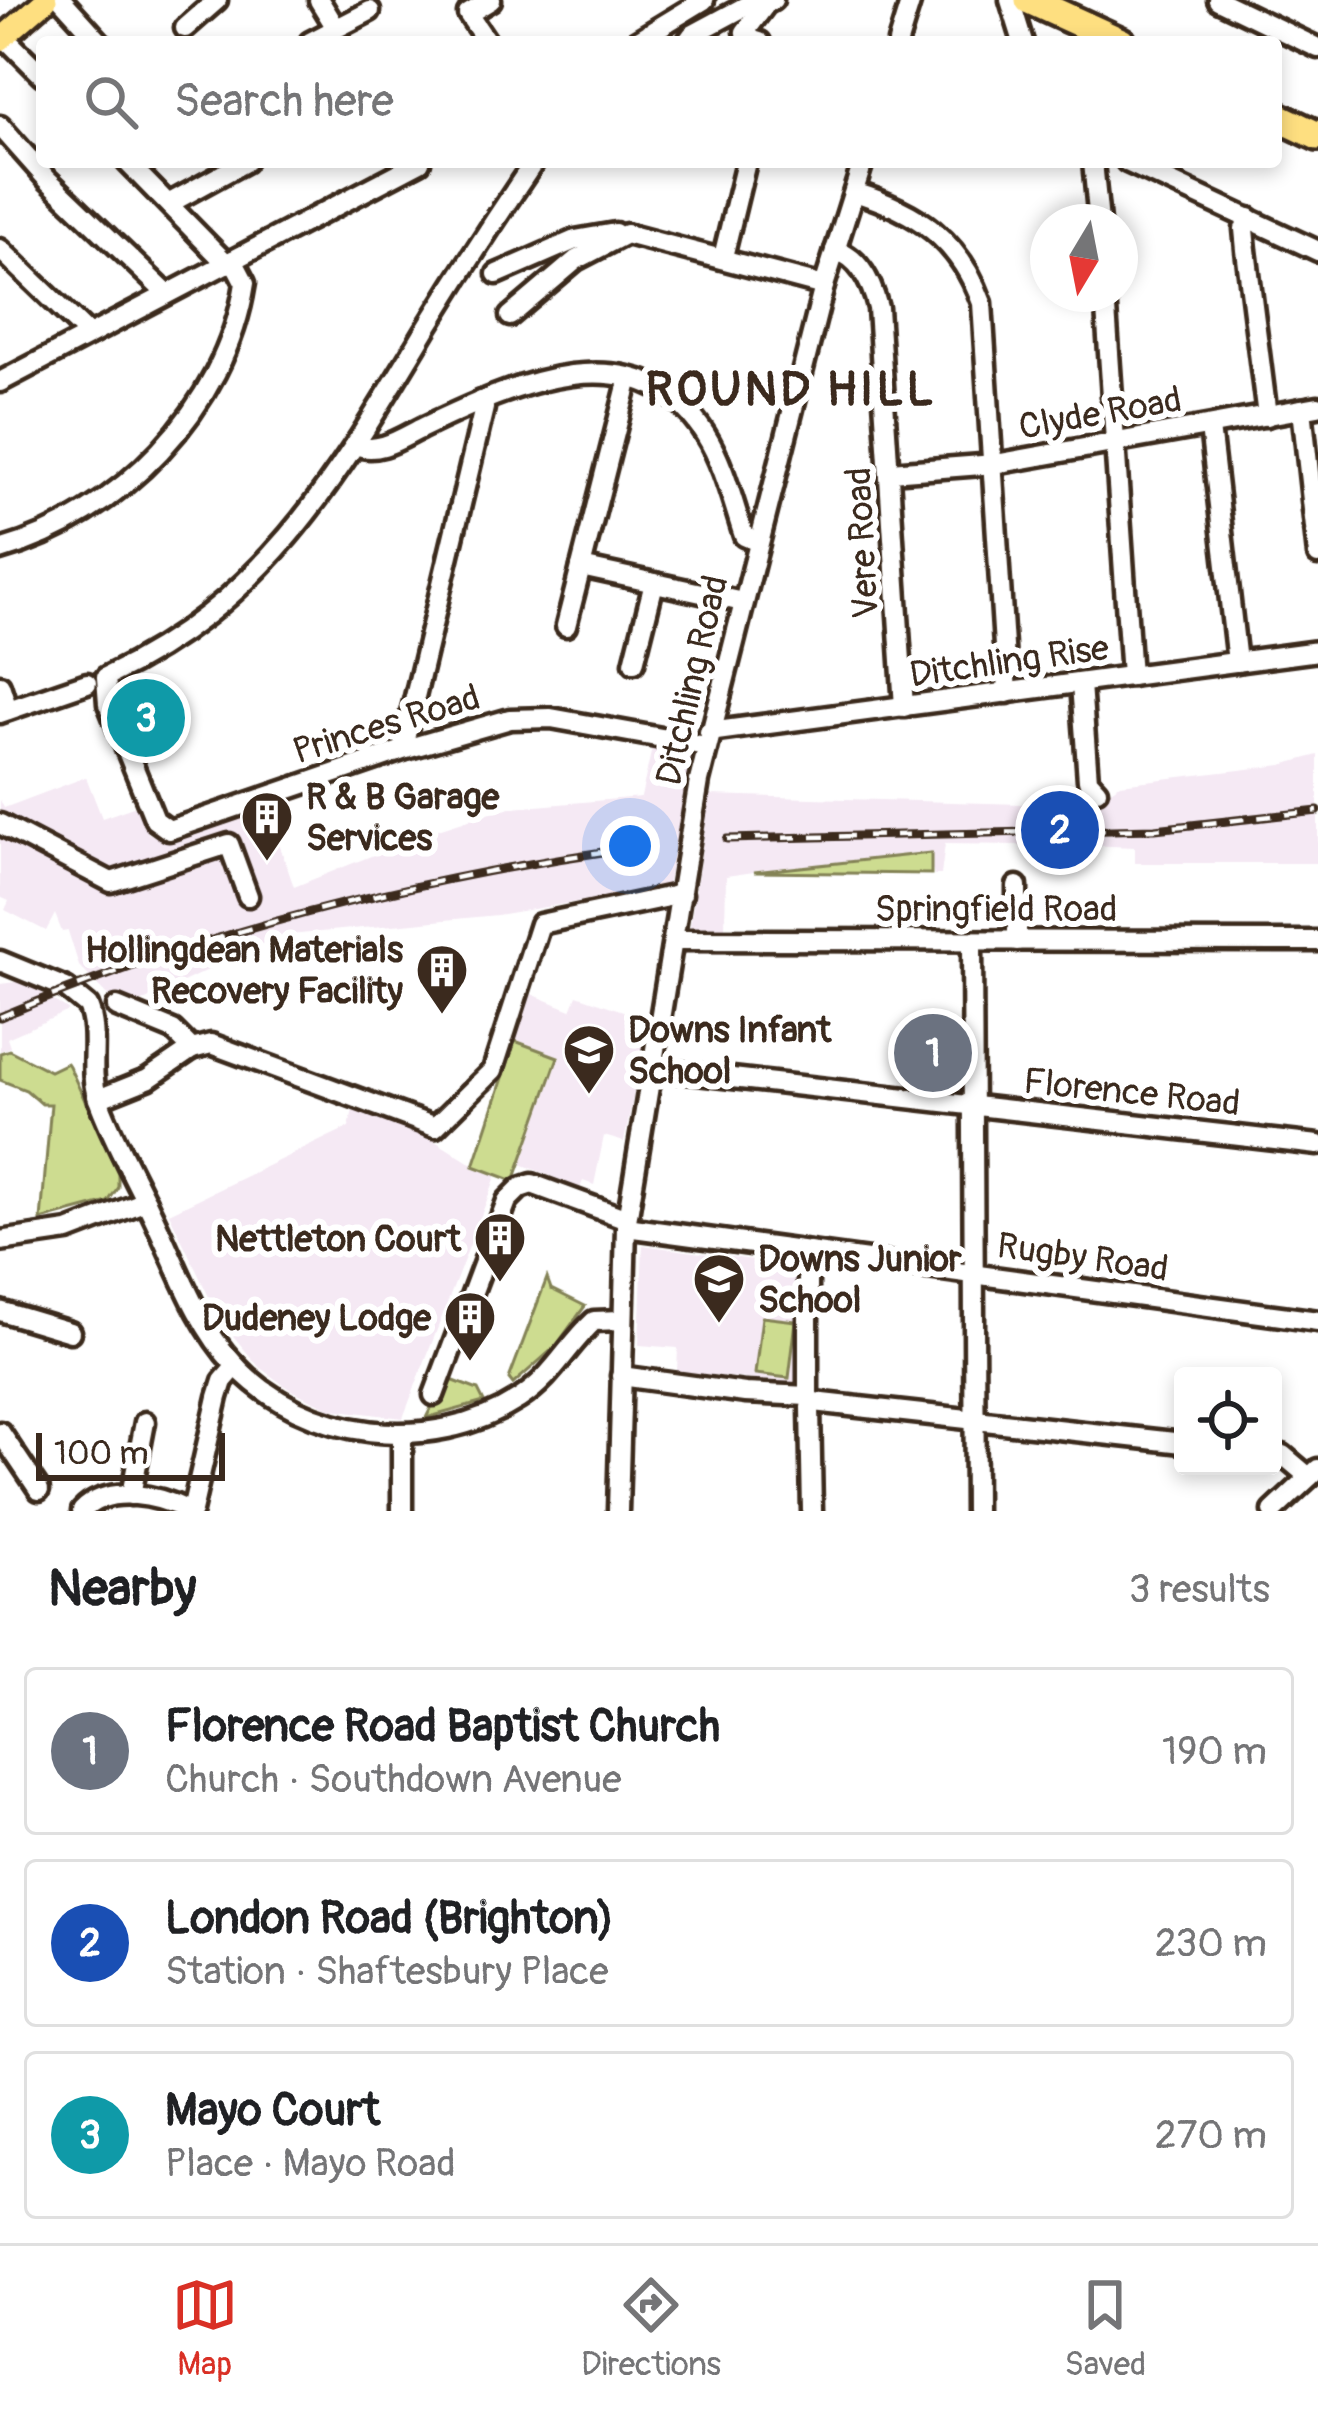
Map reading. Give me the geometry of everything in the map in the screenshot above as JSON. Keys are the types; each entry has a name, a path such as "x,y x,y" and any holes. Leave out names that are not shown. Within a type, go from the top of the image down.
{"highway":[{"path":"1026,17 1098,36"},
{"path":"1282,119 1318,136"}],"main road":[{"path":"2,39 57,1"}],"street":[{"path":"184,28 217,0"},
{"path":"319,0 337,28"},
{"path":"478,36 468,14 491,0"},
{"path":"645,36 704,0"},
{"path":"900,36 910,0"},
{"path":"1010,0 1026,17"},
{"path":"57,1 94,36"},
{"path":"748,36 765,1"},
{"path":"691,36 765,1"},
{"path":"1226,2 1318,48"},
{"path":"322,36 370,11"},
{"path":"2,39 36,70"},
{"path":"0,126 36,167"},
{"path":"37,168 167,294"},
{"path":"0,550 82,515 134,476 170,439 203,391 229,338 245,283 230,262 133,168"},
{"path":"170,203 234,168"},
{"path":"0,382 409,168"},
{"path":"0,685 4,711 97,680 188,632 238,592 281,547 356,446 530,168"},
{"path":"723,257 745,168"},
{"name":"Ditchling Road","path":"618,1511 626,1223 708,739 824,286 860,168"},
{"path":"1095,168 1098,204"},
{"path":"1140,168 1318,251"},
{"path":"854,192 885,201 928,224 954,248 982,302 1007,693"},
{"path":"1249,218 1244,229 1267,416"},
{"path":"510,316 587,253 626,234"},
{"path":"497,274 584,237 626,234 824,286"},
{"path":"0,249 89,335"},
{"name":"Vere Road","path":"836,250 846,253 863,271 878,308 904,707"},
{"path":"1106,312 1132,676"},
{"path":"356,446 379,448 519,385 565,374 629,378 668,396 690,414 713,450 744,536 758,542"},
{"path":"566,626 629,378"},
{"path":"406,748 484,408 480,401"},
{"path":"1310,407 1318,555"},
{"name":"Clyde Road","path":"890,472 995,464 1310,407"},
{"path":"1210,428 1237,662"},
{"path":"581,567 742,602"},
{"path":"634,663 654,584"},
{"name":"Ditchling Rise","path":"708,739 904,707 1318,651"},
{"name":"Princes Road","path":"97,680 155,820 163,829 184,826 490,723 528,717 708,739"},
{"path":"1081,684 1088,780 1097,790"},
{"path":"0,824 111,882 230,844 248,896"},
{"path":"1017,886 1017,941"},
{"path":"98,1099 211,1043 435,1127 493,1070 540,924 682,894"},
{"name":"Springfield Road","path":"674,940 1318,941"},
{"path":"972,941 975,1511"},
{"path":"0,961 72,991 92,1012 98,1099 202,1318 236,1366 269,1394 323,1421 361,1430 402,1434 455,1426 498,1411 553,1373 594,1321 622,1320"},
{"path":"117,1007 173,1030 192,1049"},
{"name":"Florence Road","path":"653,1069 1318,1145"},
{"name":"Rugby Road","path":"434,1395 507,1201 515,1191 532,1184 626,1223 1318,1321"},
{"path":"0,1241 68,1231 146,1201"},
{"path":"808,1252 812,1511"},
{"path":"0,1311 70,1332"},
{"path":"82,1511 110,1494 190,1511 223,1381 236,1366"},
{"path":"621,1376 1174,1442"},
{"path":"131,1495 145,1422"},
{"path":"0,1432 39,1490"},
{"path":"402,1434 402,1511"},
{"path":"1273,1511 1313,1473 1282,1454"}],"shaded area":[{"path":"652,748 692,756 667,887 497,915 279,936 135,1005 107,995 79,966 68,931 62,932 55,914 46,931 5,910 9,901 0,897 0,800 4,808 86,777 102,818 136,806 148,833 168,842 267,809 294,887 501,809 641,797"},
{"path":"1318,755 1318,863 1135,863 1135,847 1036,843 1028,850 1018,845 945,844 941,875 919,870 918,875 754,872 726,876 725,929 693,931 690,926 710,795 1056,805 1077,791 1109,791 1120,784 1282,765"},
{"path":"24,981 69,1011 7,1038 10,1047 0,1051 0,984"},
{"name":"Downs Infant School","path":"529,993 571,1010 577,995 649,1020 624,1142 604,1136 594,1185 583,1181 580,1188 521,1164 557,1058 515,1041"},
{"path":"354,1105 411,1126 475,1166 497,1174 403,1418 331,1409 289,1389 259,1367 220,1320 169,1213 349,1127"},
{"name":"Downs Junior School","path":"643,1245 797,1266 799,1385 677,1371 678,1348 639,1345"}],"green space":[{"path":"931,853 931,874 754,872"},
{"path":"515,1041 558,1057 514,1181 474,1166"},
{"path":"9,1050 50,1071 69,1066 118,1173 118,1187 108,1202 41,1220 51,1104 42,1104 26,1090 0,1080 0,1053"},
{"path":"547,1278 551,1289 585,1306 556,1346 513,1384 509,1379"},
{"path":"762,1317 796,1321 789,1378 755,1374"},
{"path":"446,1378 478,1390 484,1402 426,1418"}],"railway":[{"path":"727,839 1155,829 1318,811"},
{"path":"0,1017 151,960 305,913 462,877 622,849"}],"place":[{"name":"Mayo Court","path":"146,718"},
{"name":"London Road (Brighton)","path":"1060,830"},
{"name":"R & B Garage Services","path":"267,863"},
{"name":"Hollingdean Materials Recovery Facility","path":"442,1016"},
{"name":"Florence Road Baptist Church","path":"933,1053"},
{"name":"Downs Infant School","path":"589,1096"},
{"name":"Nettleton Court","path":"500,1284"},
{"name":"Downs Junior School","path":"719,1325"},
{"name":"Dudeney Lodge","path":"470,1363"}],"district":[{"name":"ROUND HILL","path":"791,388"}]}
